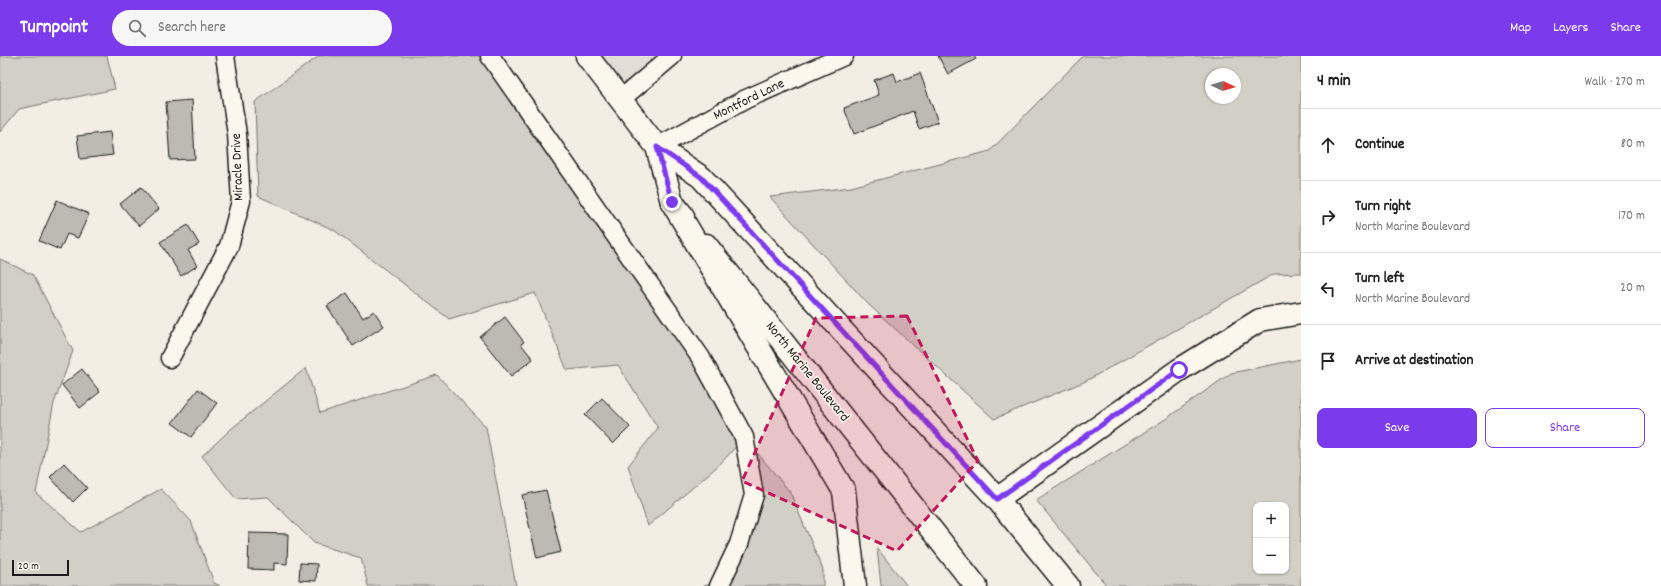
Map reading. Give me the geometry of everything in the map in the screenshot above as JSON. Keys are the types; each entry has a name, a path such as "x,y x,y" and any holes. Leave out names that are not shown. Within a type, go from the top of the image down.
{"main road":[{"name":"North Marine Boulevard","path":"587,56 657,147 701,177 997,499 1068,586"},
{"name":"North Marine Boulevard","path":"657,147 672,202 976,586"},
{"path":"672,202 844,491 856,586"},
{"path":"997,499 1179,370 1260,320 1301,313"}],"street":[{"name":"Miracle Drive","path":"170,358 229,246 241,201 237,134 225,56"},
{"path":"490,56 701,358 744,437 754,495 739,544 718,586"},
{"path":"620,100 672,56"},
{"name":"Montford Lane","path":"657,147 746,99 844,56"}],"highlighted area":[{"path":"907,316 978,461 897,551 742,481 816,318"}],"shaded area":[{"path":"0,56 107,56 115,89 19,109 0,132"},
{"path":"319,56 490,56 744,437 790,492 823,570 823,586 704,586 721,582 754,495 744,438 720,464 648,526 628,466 658,428 618,365 567,370 535,293 449,319 334,230 258,196 255,102"},
{"path":"587,56 672,56 620,100"},
{"path":"1083,56 1301,56 1301,273 1274,274 1086,381 994,419 868,304 770,197 851,187 990,151"},
{"path":"0,259 33,275 73,351 54,403 36,493 81,532 161,489 191,521 214,583 220,586 0,586"},
{"path":"1301,359 1301,586 1107,586 1036,500 1167,418 1231,373"},
{"path":"306,368 320,413 437,375 486,427 516,586 368,586 361,558 314,543 268,497 236,499 202,456 231,429"},
{"path":"877,548 907,586 881,586"}],"building":[{"path":"938,56 974,56 976,59 948,74"},
{"path":"894,73 897,82 920,73 938,122 919,129 913,111 854,134 844,108 879,95 874,80"},
{"path":"192,100 195,159 170,160 166,102"},
{"path":"110,132 113,155 80,159 77,136"},
{"path":"141,187 159,209 139,226 120,204"},
{"path":"57,200 89,214 78,238 67,234 60,250 39,241"},
{"path":"188,225 199,244 188,250 197,266 181,276 160,242"},
{"path":"347,293 363,318 374,311 384,326 353,346 327,306"},
{"path":"505,317 524,342 521,344 533,359 511,376 480,337"},
{"path":"82,369 100,392 80,408 62,385"},
{"path":"198,389 217,403 191,437 172,423"},
{"path":"602,398 630,427 613,444 585,415"},
{"path":"64,463 87,488 73,502 50,477"},
{"path":"546,490 561,552 537,558 522,495"},
{"path":"249,533 288,534 287,564 274,563 274,570 248,569"},
{"path":"300,563 317,564 316,581 299,580"}],"route":[{"path":"672,202 657,147 701,177 997,499 1179,370"}]}
